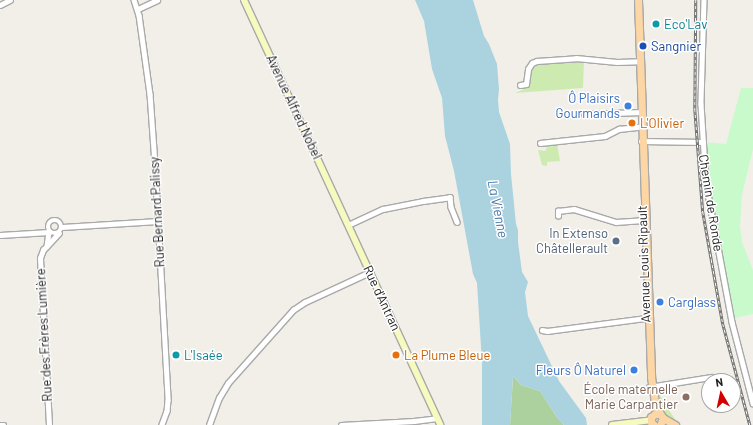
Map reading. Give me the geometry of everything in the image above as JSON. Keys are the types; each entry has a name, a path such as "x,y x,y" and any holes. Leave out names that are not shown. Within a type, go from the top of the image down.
{"main road":[{"name":"Avenue Louis Ripault","path":"635,0 639,61"},
{"name":"Avenue Louis Ripault","path":"638,0 640,127 642,141"},
{"name":"Avenue Louis Ripault","path":"640,112 646,318 650,387 654,400 656,421"},
{"name":"Avenue Louis Ripault","path":"644,220 650,387"},
{"path":"656,421 673,424"}],"street":[{"path":"0,5 10,0"},
{"name":"Rue Bernard Palissy","path":"134,0 138,9 150,94 168,400 167,411 162,425"},
{"path":"138,9 157,0"},
{"name":"Avenue Alfred Nobel","path":"244,0 343,214"},
{"name":"Chemin de Ronde","path":"704,0 701,79 706,183 731,317 753,403"},
{"path":"520,85 526,84 528,69 532,63 537,61 576,58 617,62 639,61"},
{"path":"584,114 640,112"},
{"path":"540,143 606,136 619,129 640,127"},
{"path":"642,141 703,142"},
{"path":"348,225 383,210 423,201 450,197 451,207 457,222"},
{"path":"558,216 558,212 576,209 616,222 644,220"},
{"name":"Rue d'Antran","path":"343,214 440,425"},
{"path":"49,232 47,225 52,220 58,221 62,227"},
{"path":"62,227 158,221"},
{"path":"0,234 49,232 53,234 59,233 62,227"},
{"name":"Rue des Frères Lumière","path":"47,246 49,232"},
{"name":"Rue des Frères Lumière","path":"50,425 40,258 47,246 59,233"},
{"path":"208,425 219,398 228,383 293,310 370,272"},
{"path":"542,330 547,331 646,318"},
{"path":"650,387 701,379"},
{"path":"341,425 414,421 437,418"},
{"path":"612,425 656,421"}],"green space":[{"path":"584,61 583,88 515,93 527,88 529,73 536,64"},
{"path":"741,88 753,88 753,149 742,195 740,226 742,242 753,270 753,314 735,318 710,191 705,142 726,144"},
{"path":"557,143 560,161 547,162 547,166 542,165 538,150 545,151 549,144"},
{"path":"513,376 521,385 540,391 556,416 564,425 510,425"},
{"path":"656,389 676,421 669,420 659,409"}],"water":[{"name":"La Vienne","path":"415,0 473,0 484,36 497,64 499,112 510,144 511,174 516,224 518,230 518,242 522,272 528,282 525,292 528,316 559,381 586,418 587,425 564,425 556,416 540,391 521,385 513,376 510,425 482,425 482,363 477,283 473,274 454,171 445,136 442,98 432,69 424,21"}],"railway":[{"path":"696,0 695,109 703,212 723,324 750,425"}],"place":[{"name":"Eco'Lav","path":"656,24"},
{"name":"Sangnier","path":"643,46"},
{"name":"Ô Plaisirs Gourmands","path":"628,106"},
{"name":"L'Olivier","path":"632,123"},
{"name":"In Extenso Châtellerault","path":"616,241"},
{"name":"Carglass","path":"660,302"},
{"name":"L'Isaée","path":"176,355"},
{"name":"La Plume Bleue","path":"396,355"},
{"name":"Fleurs Ô Naturel","path":"634,370"},
{"name":"École maternelle Marie Carpantier","path":"686,397"}]}
